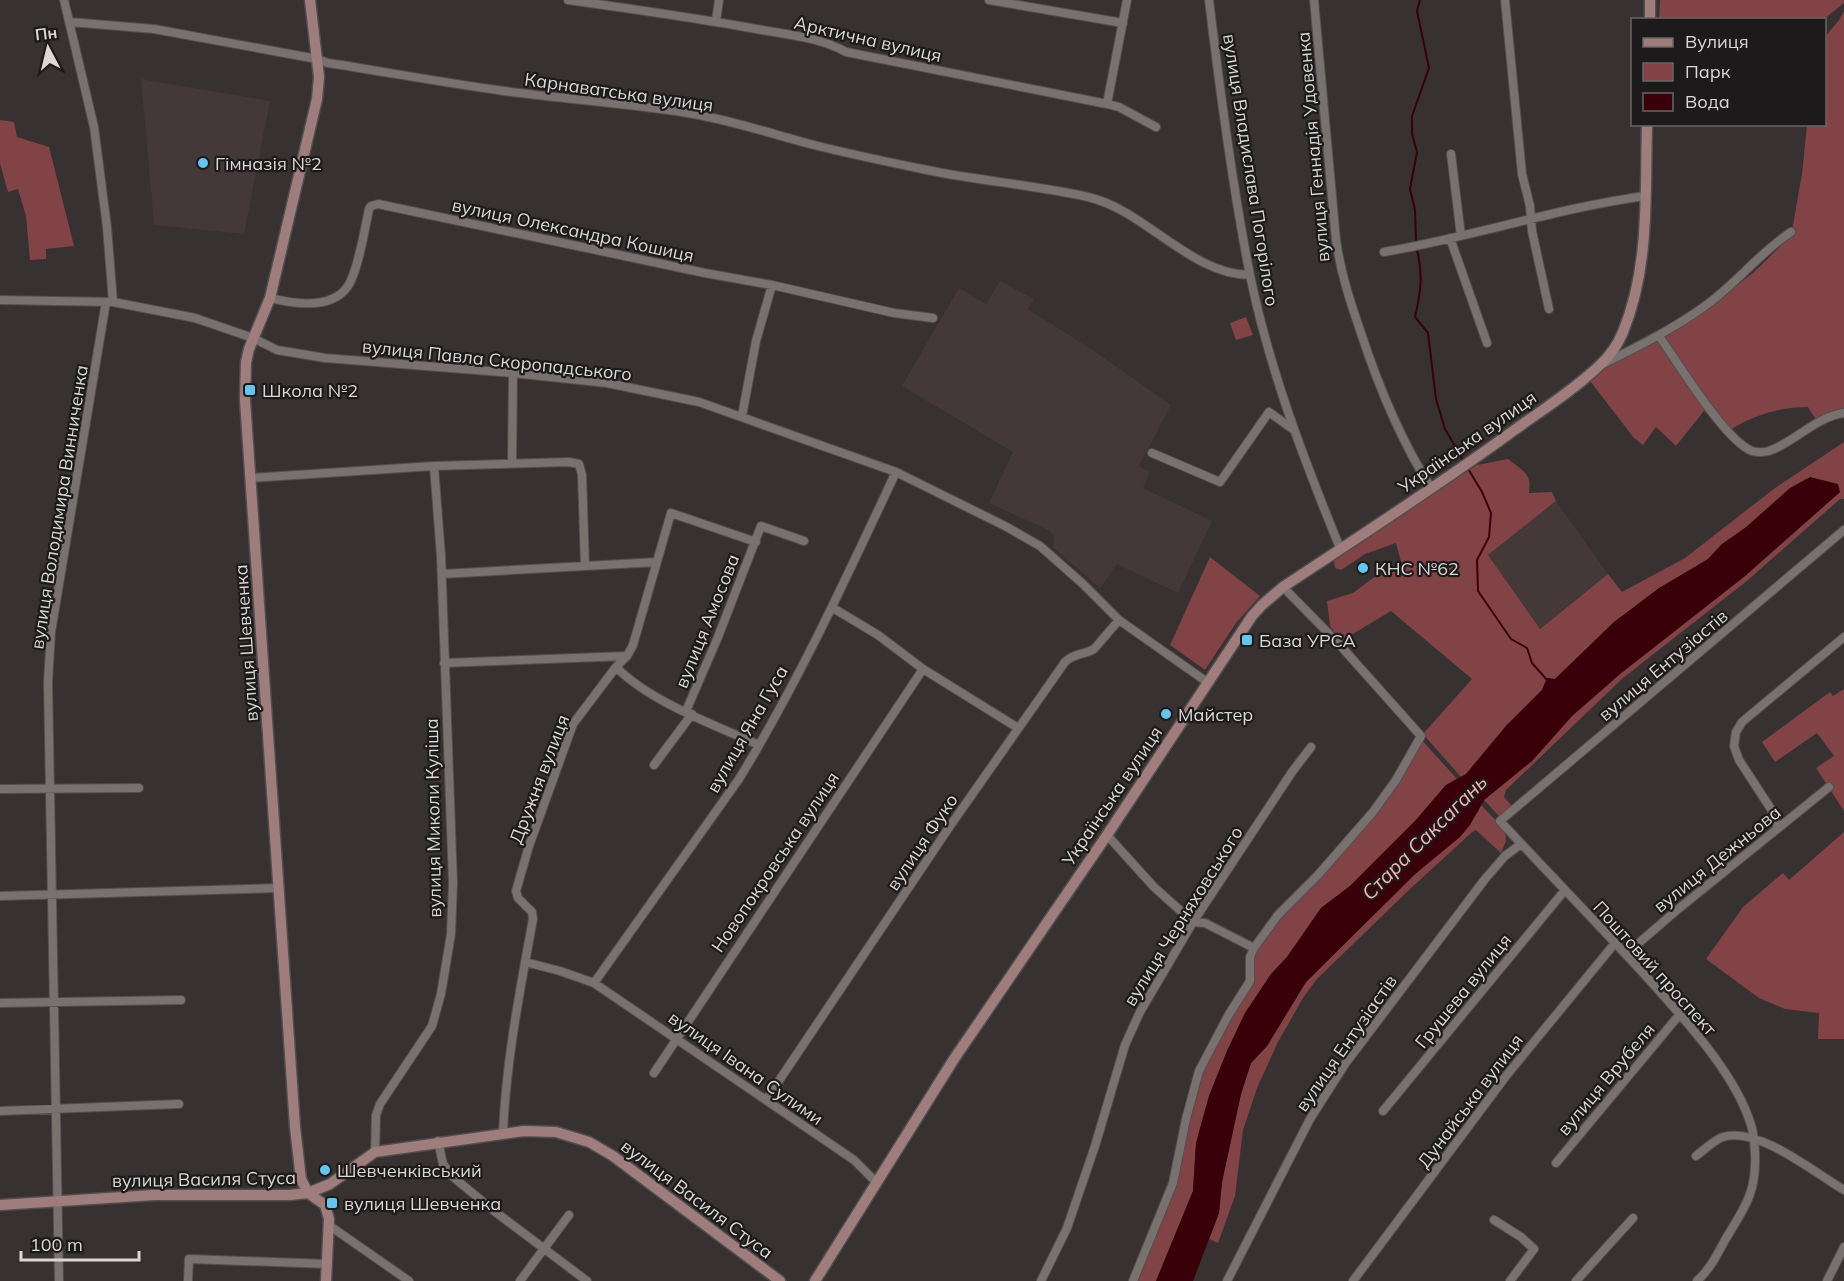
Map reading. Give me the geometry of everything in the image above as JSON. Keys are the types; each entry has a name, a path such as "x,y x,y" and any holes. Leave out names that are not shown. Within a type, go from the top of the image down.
{"street":[{"name":"вулиця Володимира Винниченка","path":"59,1281 48,682 51,632 110,302 107,227 94,127 64,0"},
{"name":"вулиця Шевченка","path":"310,0 319,77 317,99 270,298 253,338 246,362 245,383 294,1127 301,1179 308,1193 325,1205 330,1226 326,1281"},
{"name":"Арктична вулиця","path":"568,0 716,21 800,37 833,45 861,56 1119,107 1156,127"},
{"path":"716,21 719,0"},
{"path":"989,0 1123,23"},
{"path":"1107,104 1127,0"},
{"name":"вулиця Владислава Погорілого","path":"1209,0 1218,75 1250,275 1294,430 1310,476 1340,548"},
{"name":"вулиця Геннадія Удовенка","path":"1314,0 1341,274 1390,414 1411,456 1431,488"},
{"path":"1505,0 1522,174 1549,309"},
{"path":"1650,0 1650,18"},
{"name":"Карнаватська вулиця","path":"70,22 154,29 317,58 328,63 503,91 701,115 813,145 927,170 975,180 1046,189 1092,198 1126,213 1207,264 1225,272 1250,275"},
{"path":"1602,364 1615,348 1635,296 1644,247 1647,126"},
{"path":"1451,154 1461,236"},
{"path":"1384,252 1557,212 1645,196"},
{"name":"вулиця Олександра Кошиця","path":"270,298 311,303 336,297 348,285 358,258 369,209 378,204 873,308 933,318"},
{"name":"Українська вулиця","path":"815,1281 954,1059 1107,835 1207,682 1262,604 1340,548 1476,458 1602,364 1659,336 1706,306 1772,244 1791,232"},
{"path":"1450,238 1487,343"},
{"path":"742,416 756,341 772,285"},
{"name":"вулиця Павла Скоропадського","path":"0,300 110,302 195,318 253,338 278,350 326,358 607,383 699,402 896,472 935,490 1040,546 1119,620 1207,682"},
{"path":"1659,336 1704,403 1733,436 1750,450 1759,452 1773,450 1818,423 1844,413"},
{"path":"512,463 513,373"},
{"path":"1152,453 1220,482 1269,412 1294,430"},
{"path":"251,478 434,466 574,462 579,464 582,475 585,566"},
{"name":"вулиця Миколи Куліша","path":"375,1152 376,1115 380,1104 432,1026 441,994 449,942 453,883 442,574 434,466"},
{"name":"вулиця Яна Гуса","path":"594,983 732,788 759,745 832,608 896,472"},
{"name":"вулиця Амосова","path":"671,513 756,542"},
{"name":"Дружня вулиця","path":"504,1133 505,1093 532,912 518,898 516,891 573,723 627,656 633,645 671,513"},
{"name":"вулиця Амосова","path":"654,765 689,712 761,526 804,541"},
{"name":"вулиця Ентузіастів","path":"1500,821 1844,530"},
{"path":"442,574 657,562"},
{"path":"1133,1281 1173,1183 1186,1119 1199,1071 1228,1016 1250,981 1250,957 1254,948 1278,915 1318,875 1373,812 1396,780 1421,736 1338,643 1283,587"},
{"path":"832,608 878,635 923,669 1018,728"},
{"name":"вулиця Фуко","path":"766,1100 1065,662 1071,656 1094,649 1119,620"},
{"path":"1778,828 1771,809 1739,760 1734,746 1736,732 1742,722 1844,637"},
{"path":"444,663 627,656"},
{"path":"616,667 627,678 659,698 759,745"},
{"name":"Новопокровська вулиця","path":"654,1073 923,669"},
{"name":"вулиця Черняховського","path":"1041,1281 1067,1228 1098,1137 1125,1045 1140,1012 1193,922 1311,747"},
{"path":"0,789 139,788"},
{"name":"вулиця Дежньова","path":"1626,954 1829,788"},
{"name":"Поштовий проспект","path":"1500,821 1626,954 1699,1036 1736,1091 1752,1126 1755,1174 1751,1192 1710,1267 1697,1281"},
{"path":"1107,835 1154,888 1193,922 1205,923 1254,948"},
{"name":"вулиця Ентузіастів","path":"1227,1281 1310,1119 1345,1064 1485,879 1505,856 1521,844"},
{"path":"0,896 279,888"},
{"name":"Грушева вулиця","path":"1383,1111 1565,890"},
{"name":"Дунайська вулиця","path":"1353,1281 1506,1076 1615,943"},
{"path":"525,962 594,983"},
{"name":"вулиця Івана Сулими","path":"594,983 854,1160 877,1183"},
{"path":"0,1003 181,1000"},
{"name":"вулиця Врубеля","path":"1556,1163 1680,1014"},
{"path":"0,1111 179,1104"},
{"name":"вулиця Василя Стуса","path":"0,1205 154,1196 279,1196 308,1193 339,1179 360,1161 375,1152 438,1141 544,1130 566,1134 589,1142 613,1156 780,1281"},
{"path":"1696,1156 1722,1137 1738,1136 1768,1144 1786,1152 1844,1191"},
{"path":"438,1141 443,1164 452,1176 587,1281"},
{"path":"520,1281 569,1215"},
{"path":"1576,1281 1633,1218"},
{"path":"1494,1220 1521,1237 1534,1249 1510,1281"},
{"path":"330,1226 408,1281"},
{"path":"1827,1281 1844,1247"},
{"path":"188,1281 189,1259 328,1264"}],"shaded area":[{"name":"Гімназія №2","path":"141,79 270,101 244,234 154,225"},
{"path":"1000,281 1034,299 1028,309 1094,351 1171,405 1139,466 1150,472 1143,488 1212,521 1178,593 1117,564 1100,588 1054,548 1054,536 1048,530 989,503 1013,452 902,386 959,288 986,304"},
{"path":"1556,501 1608,574 1539,629 1488,555"}],"green space":[{"path":"1660,0 1844,0 1844,3 1825,18 1659,18"},
{"path":"1844,11 1844,413 1818,423 1808,407 1786,409 1755,417 1726,433 1716,420 1704,411 1676,446 1656,427 1643,445 1634,438 1590,381 1605,367 1686,324 1753,273 1791,236 1802,174 1807,126 1826,126 1826,36"},
{"path":"0,120 14,122 17,137 49,147 74,246 46,249 46,259 30,260 26,216 18,189 8,192 0,163"},
{"path":"1246,317 1253,335 1236,340 1230,323"},
{"path":"1844,442 1844,499 1840,499 1748,580 1623,678 1506,790 1504,797 1513,807 1499,816 1484,800 1532,761 1572,716 1620,674 1745,576 1840,492 1745,528 1722,544 1708,559 1614,622 1555,679 1547,678 1542,690 1506,726 1461,777 1423,734 1472,679 1391,611 1341,641 1330,626 1327,601 1353,593 1373,578 1403,569 1396,543 1365,554 1341,570 1335,568 1334,559 1477,465 1508,459 1528,477 1529,493 1552,492 1556,501 1488,555 1540,629 1608,574 1622,592 1685,558 1775,488"},
{"path":"1210,557 1260,596 1236,623 1205,670 1170,645"},
{"path":"1844,689 1844,811 1816,768 1834,756 1817,733 1775,762 1762,742 1830,692 1833,696"},
{"path":"1420,738 1457,779 1446,785 1415,821 1350,886 1321,908 1287,957 1271,974 1245,1013 1209,1096 1196,1143 1193,1191 1156,1281 1133,1281 1173,1183 1199,1071 1250,981 1254,948 1373,812"},
{"path":"1481,805 1505,830 1506,841 1501,853 1476,830 1471,833 1317,979 1303,998 1278,1042 1257,1088 1243,1130 1235,1196 1218,1243 1209,1239 1219,1213 1222,1182 1241,1094 1251,1063 1267,1046 1306,982 1478,812"},
{"path":"1844,832 1844,1039 1818,1039 1819,1013 1785,1009 1759,998 1706,959 1743,907 1783,873 1789,880"}],"water":[{"name":"Стара Саксагань","path":"1810,477 1838,484 1840,492 1745,576 1620,674 1572,716 1532,761 1484,800 1470,825 1460,837 1414,875 1306,982 1267,1046 1251,1063 1241,1094 1222,1182 1219,1213 1193,1281 1156,1281 1193,1191 1196,1143 1209,1096 1227,1051 1245,1013 1271,974 1287,957 1321,908 1350,886 1415,821 1446,785 1466,774 1506,726 1542,690 1547,678 1555,679 1614,622 1659,588 1708,559 1722,544 1745,528 1790,488"}],"waterway":[{"path":"1416,241 1415,210 1410,189 1417,152 1412,134 1412,116 1429,68 1417,11 1420,0"},
{"path":"1417,249 1420,283 1415,317 1428,333 1436,399 1445,429 1464,462"},
{"path":"1467,467 1491,513 1489,537 1477,560 1478,591 1511,639 1527,648 1532,663 1548,681"}],"place":[{"name":"Гімназія №2","path":"203,163"},
{"name":"Школа №2","path":"250,390"},
{"name":"КНС №62","path":"1363,568"},
{"name":"База УРСА","path":"1247,640"},
{"name":"Майстер","path":"1166,714"},
{"name":"Шевченківський","path":"325,1170"},
{"name":"вулиця Шевченка","path":"332,1203"}]}
